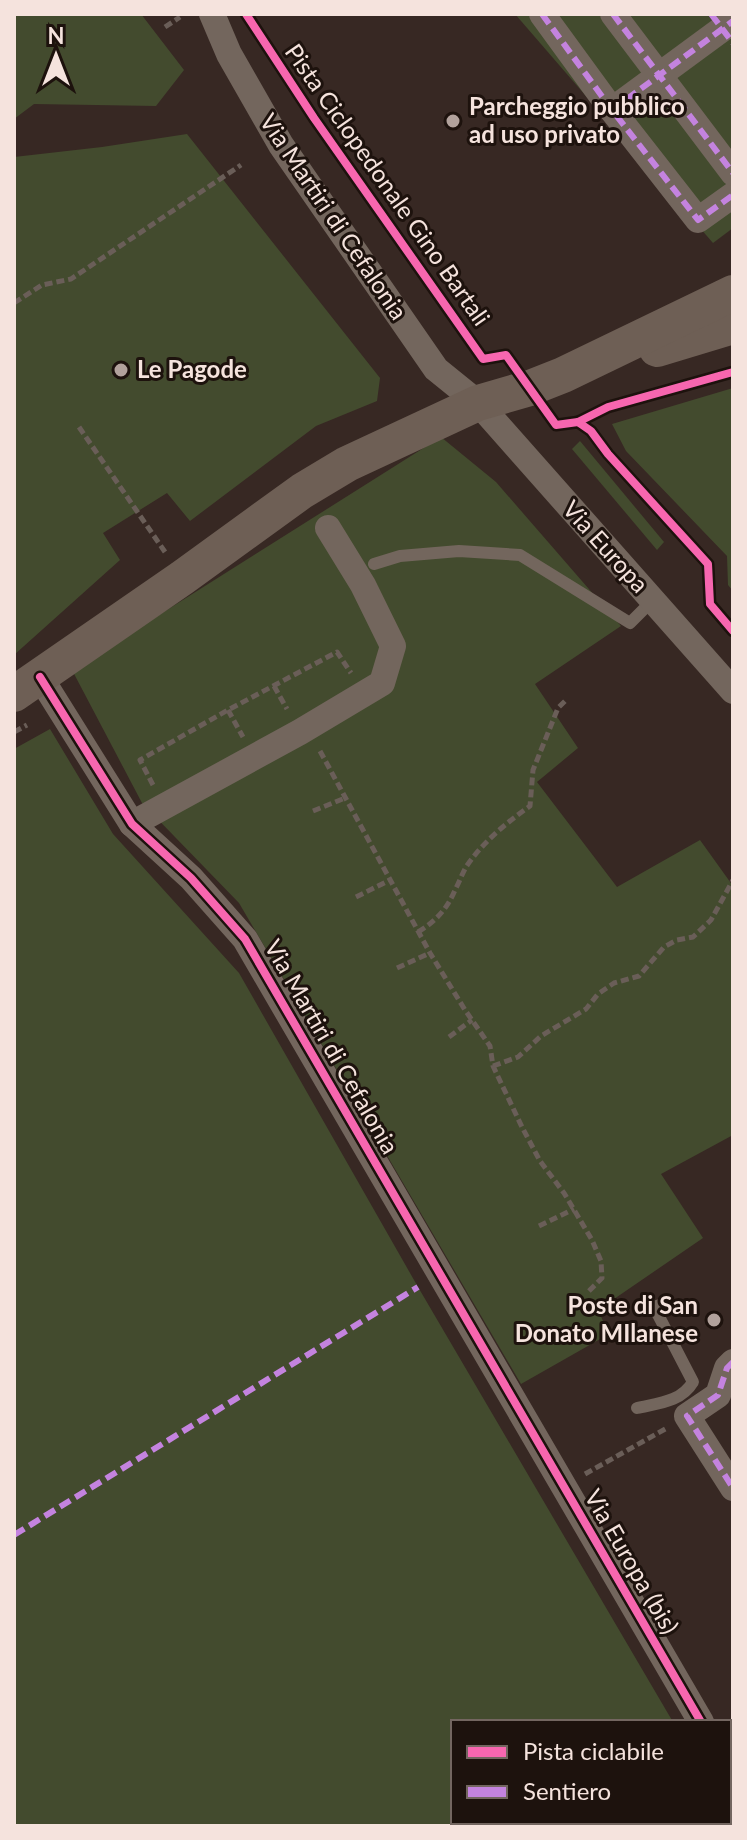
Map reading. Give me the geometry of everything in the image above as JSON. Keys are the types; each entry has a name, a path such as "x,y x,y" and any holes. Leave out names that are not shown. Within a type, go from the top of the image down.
{"street":[{"name":"Via Martiri di Cefalonia","path":"212,14 233,62 290,159 436,369 478,403"},
{"path":"542,14 698,220 733,195"},
{"path":"613,14 733,173"},
{"path":"612,110 725,27"},
{"name":"Via Martiri di Cefalonia","path":"526,1422 245,939 191,878 132,824 27,686 302,491 347,464 478,403 563,375 733,293"},
{"name":"Via Martiri di Cefalonia","path":"563,375 733,326"},
{"name":"Via Europa","path":"478,403 733,691"},
{"path":"132,824 382,683 393,646 363,585 328,528"},
{"path":"733,1362 727,1368 725,1395 687,1416 733,1488"},
{"name":"Via Europa (bis)","path":"526,1422 700,1720"}],"lane":[{"path":"374,564 400,556 459,551 520,555 630,623 653,600"},
{"path":"637,1408 687,1393 693,1382 654,1307 662,1304"}],"path":[{"path":"165,27 180,17"},
{"path":"14,303 42,285 71,279 241,165"},
{"path":"79,427 168,556"},
{"path":"140,760 337,652"},
{"path":"418,932 435,921 482,846 530,806 533,770 558,708 566,700"},
{"path":"308,727 418,932 490,1046 493,1066 522,1127 540,1161 574,1209 601,1261 602,1278 587,1293"},
{"path":"313,811 345,798"},
{"path":"356,897 390,880"},
{"path":"493,1066 518,1057 541,1036 586,1009 598,994 614,983 639,976 664,947 693,937 711,920 733,880"},
{"path":"397,968 430,953"},
{"path":"449,1037 472,1020"},
{"path":"539,1226 574,1209"}],"green space":[{"path":"14,14 141,14 184,70 156,106 34,104 14,119"},
{"path":"515,14 733,14 733,228 713,243"},
{"path":"187,134 380,378 377,401 316,426 190,521 167,493 103,533 120,560 14,655 14,157"},
{"path":"733,388 733,591 728,585 727,556 626,451 612,424"},
{"path":"441,437 496,482 621,626 535,684 578,748 537,782 617,887 700,840 733,886 733,1135 661,1174 703,1238 598,1310 609,1334 521,1384 239,903 142,803 72,670"},
{"path":"580,441 664,542 657,550 572,449"},
{"path":"50,729 113,834 239,973 418,1287 672,1720 451,1720 451,1824 731,1822 733,1826 14,1826 14,749"}],"marked path":[{"path":"542,14 698,220 733,195"},
{"path":"613,14 733,173"},
{"path":"711,14 733,43"},
{"path":"612,110 733,21"},
{"path":"14,1535 418,1287"},
{"path":"733,1362 727,1368 718,1395 687,1416 733,1488"}],"cycle path":[{"name":"Pista Ciclopedonale Gino Bartali","path":"246,14 314,118 483,359 506,355 556,425 578,422 591,431 608,454 708,564 710,604 733,631"},
{"path":"578,422 608,407 733,372"},
{"path":"40,677 132,824 191,878 245,939 700,1720"}],"place":[{"name":"Parcheggio pubblico ad uso privato","path":"453,121"},
{"name":"Le Pagode","path":"121,370"},
{"name":"Poste di San Donato MIlanese","path":"714,1320"}]}
